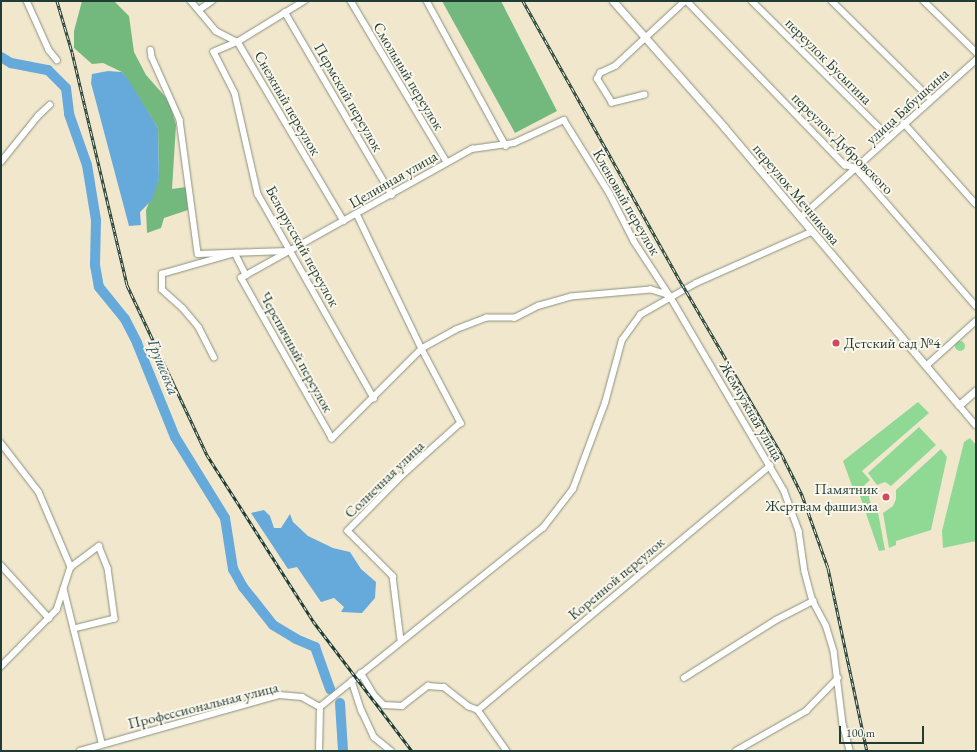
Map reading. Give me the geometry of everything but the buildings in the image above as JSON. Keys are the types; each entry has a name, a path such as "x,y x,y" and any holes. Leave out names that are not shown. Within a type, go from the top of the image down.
{"street":[{"path":"27,1 49,50 57,60"},
{"name":"Снежный переулок","path":"191,1 216,31 238,42 344,221"},
{"path":"199,10 212,1"},
{"path":"238,42 305,1"},
{"name":"Смольный переулок","path":"351,1 447,162"},
{"path":"427,1 506,146"},
{"name":"переулок Мечникова","path":"613,1 647,37 959,405"},
{"path":"645,95 612,103 597,79 600,73 615,66 686,1"},
{"name":"переулок Дубровского","path":"686,1 845,165 856,168 976,306"},
{"name":"переулок Бусыгина","path":"752,1 889,137"},
{"path":"832,1 931,99"},
{"path":"924,1 976,52"},
{"name":"Пермский переулок","path":"285,12 392,195"},
{"name":"Белорусский переулок","path":"238,42 214,52 235,93 258,194 374,398"},
{"path":"151,50 152,57 180,120 198,254 290,251"},
{"name":"улица Бабушкина","path":"800,218 904,123 976,60"},
{"path":"1,162 38,116 50,105"},
{"name":"Целинная улица","path":"244,276 392,195 472,149 506,146 564,120"},
{"name":"Кленовый переулок","path":"564,120 610,194 634,241 670,296"},
{"path":"904,123 976,204"},
{"path":"357,214 422,349"},
{"path":"319,751 320,707 339,693 401,640 543,528 573,489 605,403 622,340 640,315 670,296 811,232"},
{"path":"214,358 199,328 183,309 162,290 162,274 235,253"},
{"name":"Черепичный переулок","path":"235,253 244,276 332,439 374,398"},
{"path":"374,398 422,349 456,330 487,318 515,318 539,306 571,297 651,290 670,296"},
{"name":"Жемчужная улица","path":"670,296 784,490 799,531 805,572 813,601 826,625 832,644 838,678 843,724 850,751"},
{"path":"926,366 976,321"},
{"name":"Солнечная улица","path":"401,640 393,576 348,531 402,476 461,423 422,349"},
{"path":"976,390 959,405 976,425"},
{"path":"1,443 39,492 71,567"},
{"name":"Коренной переулок","path":"478,710 770,466"},
{"path":"1,667 57,610 71,567 99,546 108,568 115,619 74,629"},
{"path":"1,565 49,618"},
{"path":"64,589 102,743"},
{"path":"684,678 776,620 813,601"},
{"path":"361,673 374,695 384,705 402,706 428,686 444,687 468,706 478,710 507,751"},
{"path":"736,751 806,711 838,678"},
{"path":"352,681 362,711 374,737 391,751"},
{"name":"Профессиональная улица","path":"80,751 102,743 279,695 302,697 320,707"}],"green space":[{"path":"82,1 114,1 129,16 134,52 146,75 169,101 176,125 172,189 186,187 188,210 164,218 161,228 147,233 146,210 159,178 158,128 122,72 103,63 92,64 74,48 74,31"},
{"path":"442,1 501,1 557,111 515,133"},
{"path":"960,341 965,346 960,351 955,346"},
{"path":"918,402 929,413 862,471 870,480 855,494 843,461"},
{"path":"919,427 936,445 891,486 885,482 877,485 868,473"},
{"path":"970,438 976,445 976,541 943,548 942,531 964,442"},
{"path":"941,449 947,457 931,530 896,541 896,545 889,548 883,513 893,506 896,499 896,490"},
{"path":"871,486 873,489 869,497 870,502 877,507 885,550 879,551 860,496"}],"water":[{"path":"108,71 122,72 158,128 159,178 152,200 140,212 141,225 129,226 91,83 92,74"},
{"path":"264,510 270,516 274,528 281,528 290,514 293,522 308,536 333,548 350,552 361,569 376,582 375,598 362,613 341,612 344,607 334,598 321,602 297,567 288,569 251,513"}],"waterway":[{"name":"Грушевка","path":"1,57 11,63 48,70 66,88 69,114 87,165 96,220 95,265 99,287 125,319 137,343 175,437 225,518 233,569 243,587 273,625 296,639 315,647 330,689"},
{"name":"Грушевка","path":"340,703 343,751"}],"railway":[{"path":"57,1 72,52 127,285 207,455 313,621 412,751"},
{"path":"523,1 682,284 782,455 802,495 828,568 867,751"}],"place":[{"name":"Детский сад №4","path":"836,343"},
{"name":"Памятник Жертвам фашизма","path":"886,497"}]}
